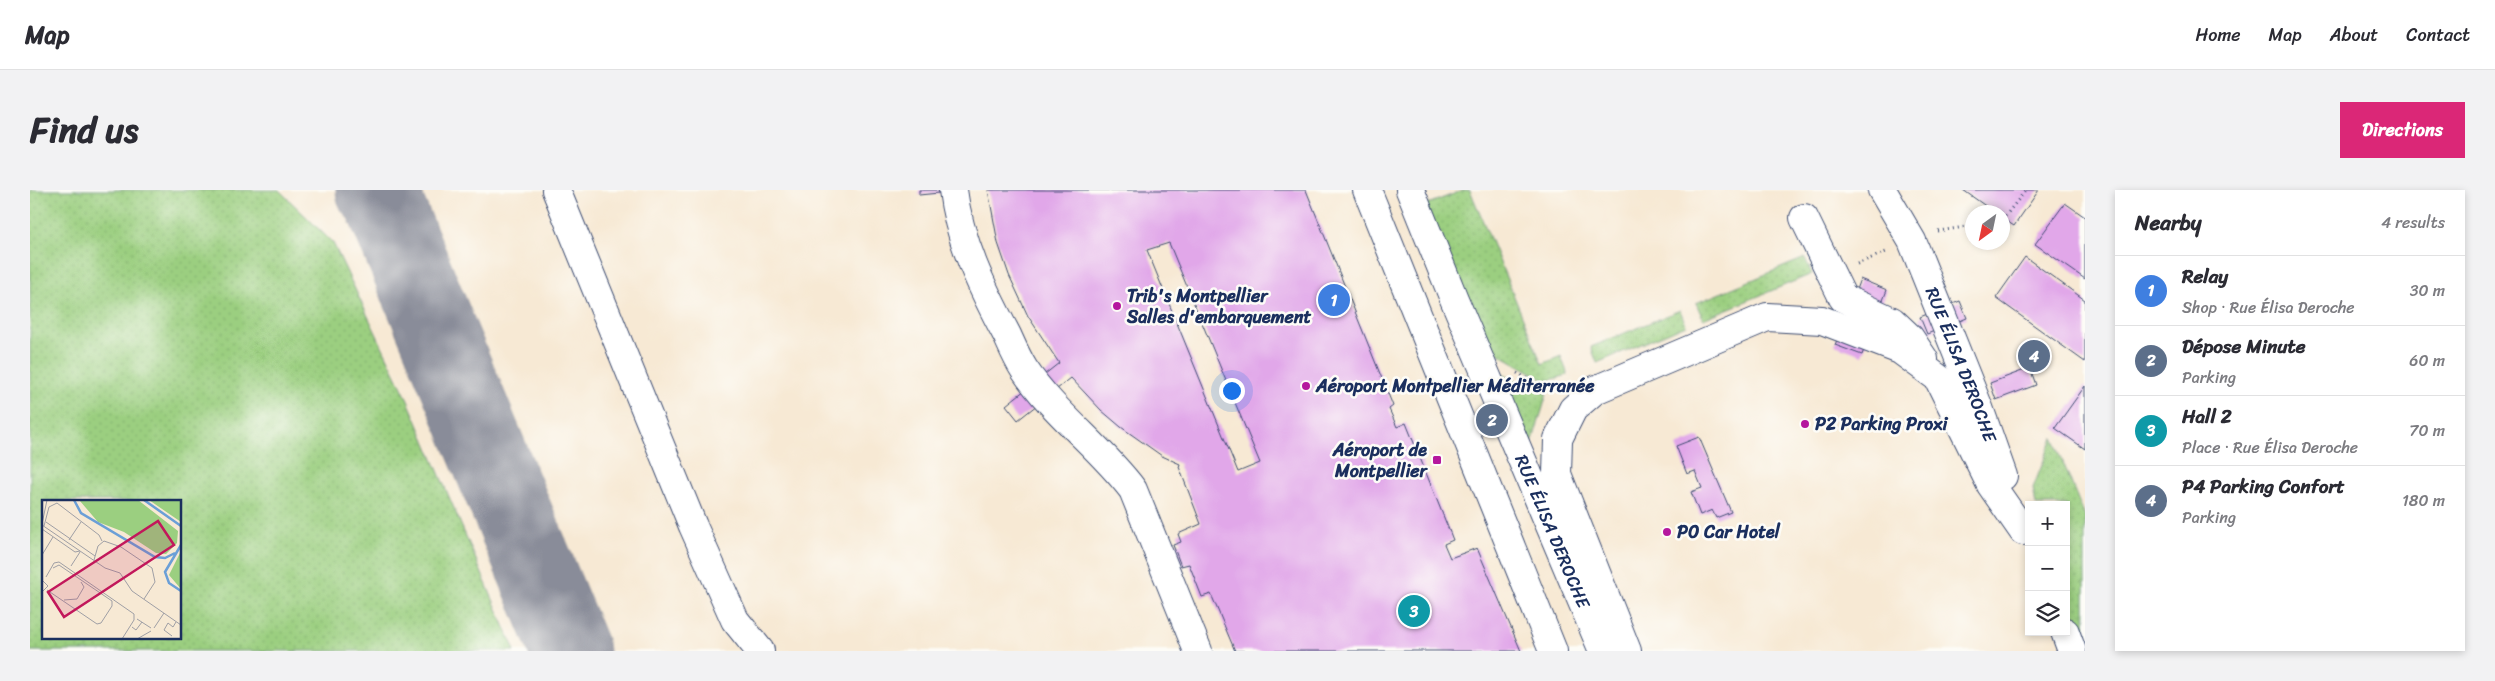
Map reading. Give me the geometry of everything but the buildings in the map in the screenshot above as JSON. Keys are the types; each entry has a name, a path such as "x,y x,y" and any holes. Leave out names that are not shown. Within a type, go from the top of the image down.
{"street":[{"path":"556,190 693,526 735,620 760,651"},
{"path":"953,190 964,236 987,299 1025,369 1080,434 1116,467 1133,490 1198,651"},
{"path":"1367,190 1553,651"},
{"name":"RUE ÉLISA DEROCHE","path":"1410,190 1454,299 1603,651"},
{"name":"RUE ÉLISA DEROCHE","path":"1882,190 1916,249 1979,408 2025,535"},
{"path":"1804,218 1843,298 1892,321 1910,338 1938,378 1991,485 2025,536"},
{"path":"1627,651 1557,474 1558,439 1573,410 1595,390 1767,317 1822,320 1900,350 1938,378"},
{"path":"2066,636 2072,651"}],"path":[{"path":"2010,210 2026,190"}],"green space":[{"path":"30,190 279,190 333,243 406,396 515,651 30,651"},
{"path":"1464,190 1470,190 1542,364 1561,356 1568,375 1546,381 1485,346 1425,205"},
{"path":"1805,258 1812,274 1703,319 1696,303"},
{"path":"1680,310 1686,325 1597,363 1591,347"},
{"path":"1499,373 1547,394 1530,450"},
{"path":"2053,437 2085,517 2085,636 2070,610 2070,501 2035,501 2033,488"}],"taxiway":[{"path":"375,190 382,198 570,651"}],"place":[{"name":"Relay","path":"1334,300"},
{"name":"Trib's Montpellier Salles d'embarquement","path":"1117,306"},
{"name":"P4 Parking Confort","path":"2034,356"},
{"name":"Aéroport Montpellier Méditerranée","path":"1306,386"},
{"name":"Dépose Minute","path":"1492,420"},
{"name":"P2 Parking Proxi","path":"1805,424"},
{"name":"Aéroport de Montpellier","path":"1437,460"},
{"name":"P0 Car Hotel","path":"1667,532"},
{"name":"Hall 2","path":"1414,611"}]}
